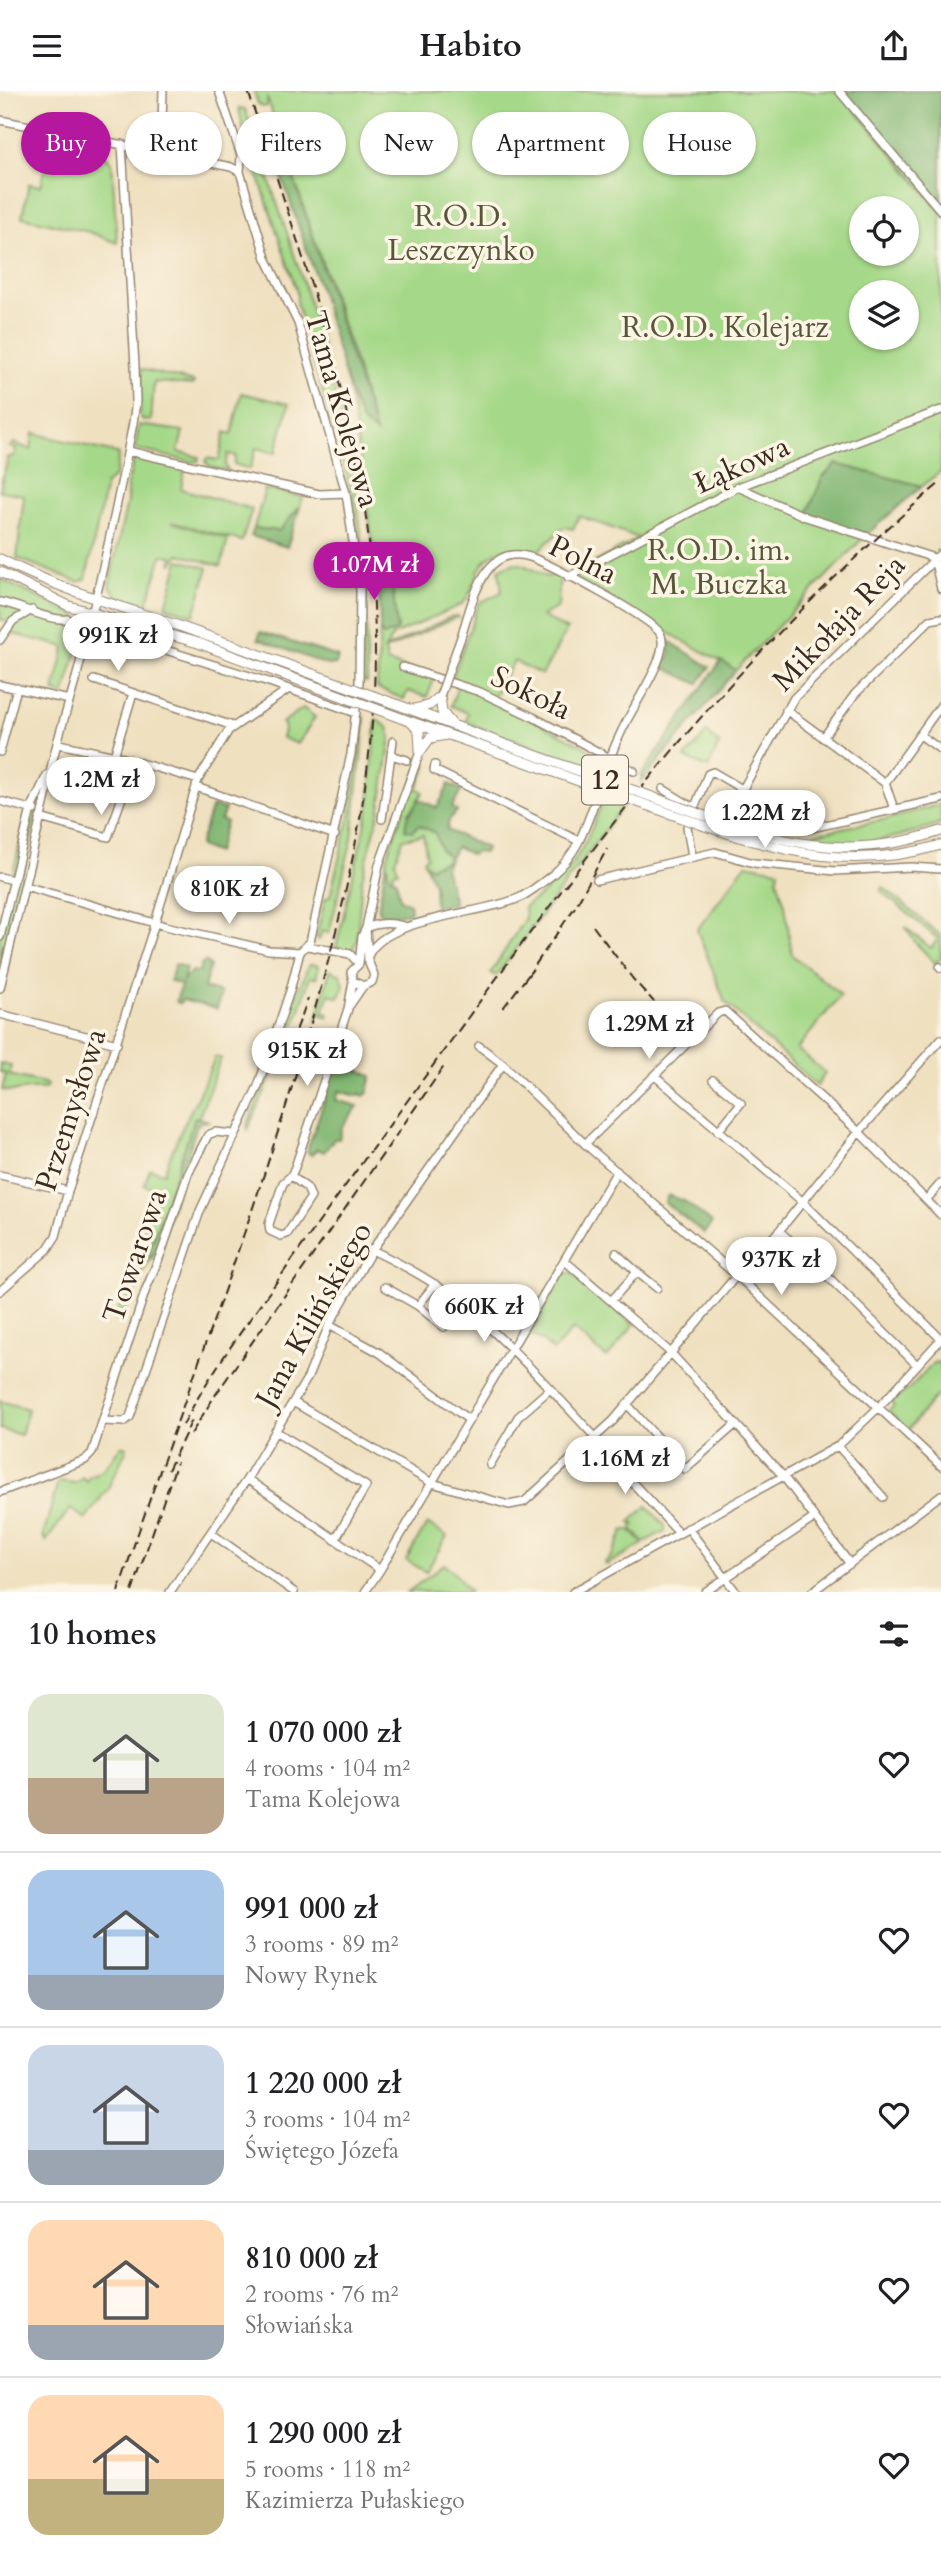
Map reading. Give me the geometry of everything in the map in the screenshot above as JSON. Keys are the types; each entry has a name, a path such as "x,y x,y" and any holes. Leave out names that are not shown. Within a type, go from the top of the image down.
{"main road":[{"name":"12","path":"0,559 96,600 159,620 409,721 706,822 804,845 839,848 897,844 941,831"},
{"name":"12","path":"0,572 49,598 92,614 270,663 412,710 750,841 803,855 860,857 915,851 941,845"},
{"path":"412,710 430,705 440,696"},
{"path":"440,696 442,712 453,725"},
{"path":"409,721 419,731 420,752"},
{"path":"420,752 430,738 449,735"}],"street":[{"path":"163,91 163,112"},
{"name":"Tama Kolejowa","path":"219,91 236,140"},
{"path":"839,91 941,211"},
{"path":"0,120 125,145"},
{"path":"0,988 50,772 96,600 128,451 135,389 122,144"},
{"name":"Tama Kolejowa","path":"241,175 266,258 298,323 346,493 360,590 359,683 351,754 308,946"},
{"name":"Łąkowa","path":"568,577 738,487 941,410"},
{"path":"128,451 319,494 346,493"},
{"path":"738,487 806,517 934,558 941,589"},
{"name":"Mikołaja Reja","path":"735,803 794,698 941,553"},
{"name":"Polna","path":"440,696 485,572 490,565 504,556 522,555 648,620 662,635 658,661 609,759"},
{"path":"2,602 60,620 68,619"},
{"path":"2,602 13,621"},
{"path":"2,638 13,621 32,610"},
{"path":"823,738 855,694 930,620 941,618"},
{"path":"111,633 356,713"},
{"name":"Sokoła","path":"403,667 477,691 533,717 634,771"},
{"path":"94,680 233,726 289,689"},
{"path":"0,685 65,699"},
{"path":"0,752 17,688"},
{"path":"114,755 133,693"},
{"path":"885,783 941,705"},
{"path":"786,711 885,783 894,809"},
{"name":"Przemysłowa","path":"0,1291 47,1249 56,1236 197,784 222,738 233,726"},
{"path":"920,735 941,750"},
{"path":"382,819 393,741"},
{"path":"59,744 135,761 335,835"},
{"path":"353,981 363,986 369,985 374,979 368,956 366,928 370,907 383,852 420,752"},
{"path":"391,755 407,760"},
{"path":"368,956 372,947 406,926 520,897 554,874 569,858 579,841 609,759"},
{"path":"0,801 31,809 41,815 108,837 135,761"},
{"path":"435,765 435,770 579,841"},
{"path":"0,937 31,809 40,786 50,772"},
{"path":"692,856 687,827 708,774 712,772 742,789"},
{"path":"663,789 694,807"},
{"path":"807,829 941,799"},
{"path":"597,880 715,852 754,863 835,871 911,867 941,869"},
{"path":"0,877 13,880"},
{"path":"25,886 155,923 269,950 300,953 308,946 352,955 356,967"},
{"path":"370,907 380,923"},
{"path":"291,1176 307,1188 311,1197 287,1234 281,1236 270,1231 268,1226 283,1183 291,1176 348,1009 362,936 366,928 380,923 406,926"},
{"path":"366,928 384,938"},
{"name":"Towarowa","path":"103,1421 124,1422 129,1419 197,1217 258,1086 300,953"},
{"path":"356,967 370,966"},
{"path":"348,1009 363,986"},
{"path":"585,1143 718,1013 725,1011 859,1132 941,1215"},
{"path":"0,1014 117,1044"},
{"path":"293,1402 432,1483 515,1505 524,1502 594,1439 627,1404 737,1275 779,1231 859,1132 941,1039"},
{"path":"479,1045 503,1064 585,1143 737,1275 941,1466"},
{"name":"Jana Kilińskiego","path":"170,1592 247,1479 308,1377 328,1325 372,1250 503,1064"},
{"path":"573,1592 838,1446 879,1407 941,1339 803,1202 655,1076"},
{"path":"713,1080 741,1103 718,1131"},
{"name":"Towarowa","path":"0,1492 89,1457 188,1174 208,1135 215,1132 234,1134"},
{"path":"365,1592 617,1171"},
{"path":"0,1175 68,1191"},
{"path":"927,1199 941,1183"},
{"path":"779,1231 917,1365"},
{"path":"372,1250 435,1284 465,1307 550,1389 678,1532"},
{"path":"616,1253 657,1288"},
{"path":"565,1261 671,1353 783,1476 850,1564"},
{"path":"611,1301 637,1272"},
{"path":"418,1306 435,1284"},
{"path":"385,1287 418,1306 444,1327"},
{"path":"328,1325 380,1353 469,1420"},
{"path":"934,1346 941,1353"},
{"path":"490,1465 518,1417 550,1389"},
{"path":"627,1404 685,1469 736,1424"},
{"path":"275,1431 366,1486 335,1539"},
{"path":"838,1446 883,1497"},
{"path":"247,1479 380,1570"},
{"path":"812,1592 941,1495"},
{"path":"705,1592 814,1518"},
{"path":"688,1528 736,1592"},
{"path":"211,1533 294,1592"}],"green space":[{"path":"254,91 839,91 941,211 941,471 922,486 836,464 866,535 736,670 568,577 639,538 579,516 573,529 564,527 537,552 510,548 494,554 481,566 469,595 461,605 393,635 385,649 452,616 458,616 459,618 456,617 385,650 387,662 435,677 427,697 408,691 404,699 377,688 380,629 385,636 397,629 385,559 379,583 350,393 362,422 375,431 354,358 293,175 346,175 346,112 272,112 267,97 267,106 258,104"},
{"path":"839,91 941,91 941,211"},
{"path":"111,161 117,243 89,232 22,217 29,184 41,186 43,175 111,175"},
{"path":"258,175 267,175 292,247 321,340 345,434 358,506 363,556 367,682 362,681 363,581 353,505 297,305 297,292"},
{"path":"281,175 293,175 376,433 362,422 350,393 319,286"},
{"path":"141,369 194,382 193,385 154,382 151,421 143,420 140,416"},
{"path":"241,393 289,404 276,453 256,448 250,469 234,464 236,456 228,454 225,466 229,471 211,467 205,462 207,458 219,460 225,432 232,434"},
{"path":"139,425 183,431 178,452 199,457 198,461 192,462 135,449"},
{"path":"33,433 119,454 115,476 106,484 86,579 78,582 17,558 24,495 0,491 7,457 14,456 16,449 10,447 14,443 31,450"},
{"path":"135,457 185,469 181,489 252,509 242,541 171,522 228,539 221,566 179,554 171,565 173,556 162,555 147,605 117,596 109,585 127,502 127,485"},
{"path":"836,464 922,486 866,535 806,517 822,478"},
{"path":"265,489 303,497 300,507 279,531 254,528"},
{"path":"300,507 287,547 251,536 254,528 279,531"},
{"path":"389,552 397,630 383,636 380,629 379,583"},
{"path":"179,560 208,568 194,615 166,607"},
{"path":"515,563 547,577 560,572 558,607 542,616 567,630 542,675 514,661 493,698 600,755 597,771 466,722 468,713 451,706 458,685 451,682 479,603 502,592 499,569"},
{"path":"0,579 77,616 80,623 79,642 64,695 54,692 65,647 10,633 15,625 0,619"},
{"path":"260,632 338,657 336,664 327,665 258,639"},
{"path":"669,641 710,667 698,684 663,667 670,653"},
{"path":"721,661 736,670 641,782 641,775"},
{"path":"303,708 315,717 298,744 282,738 285,726 282,723"},
{"path":"364,716 352,838 329,933 322,931 319,940 316,937 325,899 330,896 351,810"},
{"path":"376,719 388,727 391,738 379,814 362,879 357,940 352,951 336,947 369,809"},
{"path":"707,732 719,744 708,768 685,758"},
{"path":"420,765 428,766 417,788 423,792 416,806 408,813 419,825 436,833 441,850 449,856 448,861 432,868 425,864 424,859 427,857 423,835 403,839 395,860 398,871 393,872 393,878 389,876 386,863"},
{"path":"449,784 462,790 452,807 457,811 449,820 447,830 486,848 484,853 475,852 472,855 456,847 445,867 454,903 435,907 434,884 425,864 432,868 433,865 447,861 448,856 441,850 435,833 419,825 413,831 405,830 405,825 419,799 437,808"},
{"path":"604,799 623,806 496,976 491,973 525,918 524,907 554,884 574,861"},
{"path":"941,804 941,823 889,838 871,842 834,843 798,837 892,818"},
{"path":"212,806 225,809 221,820 226,822 217,853 199,846"},
{"path":"28,810 37,812 0,966 0,928"},
{"path":"386,863 389,876 396,880 400,899 410,904 409,913 384,917 378,910"},
{"path":"746,864 779,870 777,879 785,905 792,955 841,995 797,1049 825,1073 817,1086 725,1002 697,930"},
{"path":"883,887 941,936 941,958 936,964 905,927 931,948 938,939 881,891"},
{"path":"206,962 210,966 204,988 221,993 217,1009 182,1000 180,1003 176,1002 181,985 170,981 175,964 186,968 183,981 192,971 199,972 201,964"},
{"path":"308,966 319,966 316,978 310,977 296,1021 248,1129"},
{"path":"330,970 341,975 344,986 339,997 329,994 323,1012 329,1014 328,1017 318,1014"},
{"path":"215,1057 221,1058 199,1117 195,1118 146,1258 149,1260 154,1255 142,1273 129,1302 141,1266 124,1313 119,1320 115,1320 158,1190 144,1185 150,1169 164,1173"},
{"path":"338,1061 372,1076 367,1094 363,1096 360,1093 358,1096 339,1091 336,1100 358,1106 342,1127 339,1139 334,1139 324,1152 317,1149 311,1155 307,1151"},
{"path":"0,1063 11,1066 9,1075 44,1083 47,1085 45,1089 2,1090 6,1074 0,1072"},
{"path":"195,1117 210,1121 197,1125 160,1245 149,1260 146,1256"},
{"path":"668,1195 684,1201 712,1223 704,1233 665,1203"},
{"path":"565,1273 573,1274 634,1325 607,1358 573,1329 553,1351 529,1333"},
{"path":"941,1362 941,1394 935,1397 908,1430 888,1412 894,1406 891,1402 909,1389 933,1363"},
{"path":"0,1401 28,1409 21,1435 0,1429"},
{"path":"121,1446 126,1446 127,1449 108,1488 86,1519 70,1509 46,1541 43,1537 58,1481 76,1483 82,1477 87,1481 89,1476 104,1469"},
{"path":"647,1506 665,1526 665,1531 644,1542 632,1529 632,1525 636,1525 630,1522"},
{"path":"427,1524 447,1536 426,1572 406,1560"},
{"path":"624,1530 630,1530 643,1544 606,1565 604,1563 612,1556"},
{"path":"444,1564 470,1592 408,1592"}],"railway":[{"path":"118,1592 256,1199 298,1067 349,875 370,750 375,620 362,492 351,433 321,318 248,91"},
{"path":"183,1425 225,1355 322,1218 531,932 628,805 694,725 761,652 831,581 941,482"},
{"path":"527,977 575,907 607,849"},
{"path":"593,926 654,1002"},
{"path":"503,1008 533,969"},
{"path":"291,1044 308,999"},
{"path":"191,1434 445,1065"},
{"path":"168,1470 192,1420"},
{"path":"132,1592 177,1462"}],"park label":[{"name":"R.O.D. Leszczynko","path":"461,234"},
{"name":"R.O.D. Kolejarz","path":"725,327"},
{"name":"R.O.D. im. M. Buczka","path":"719,568"}]}
